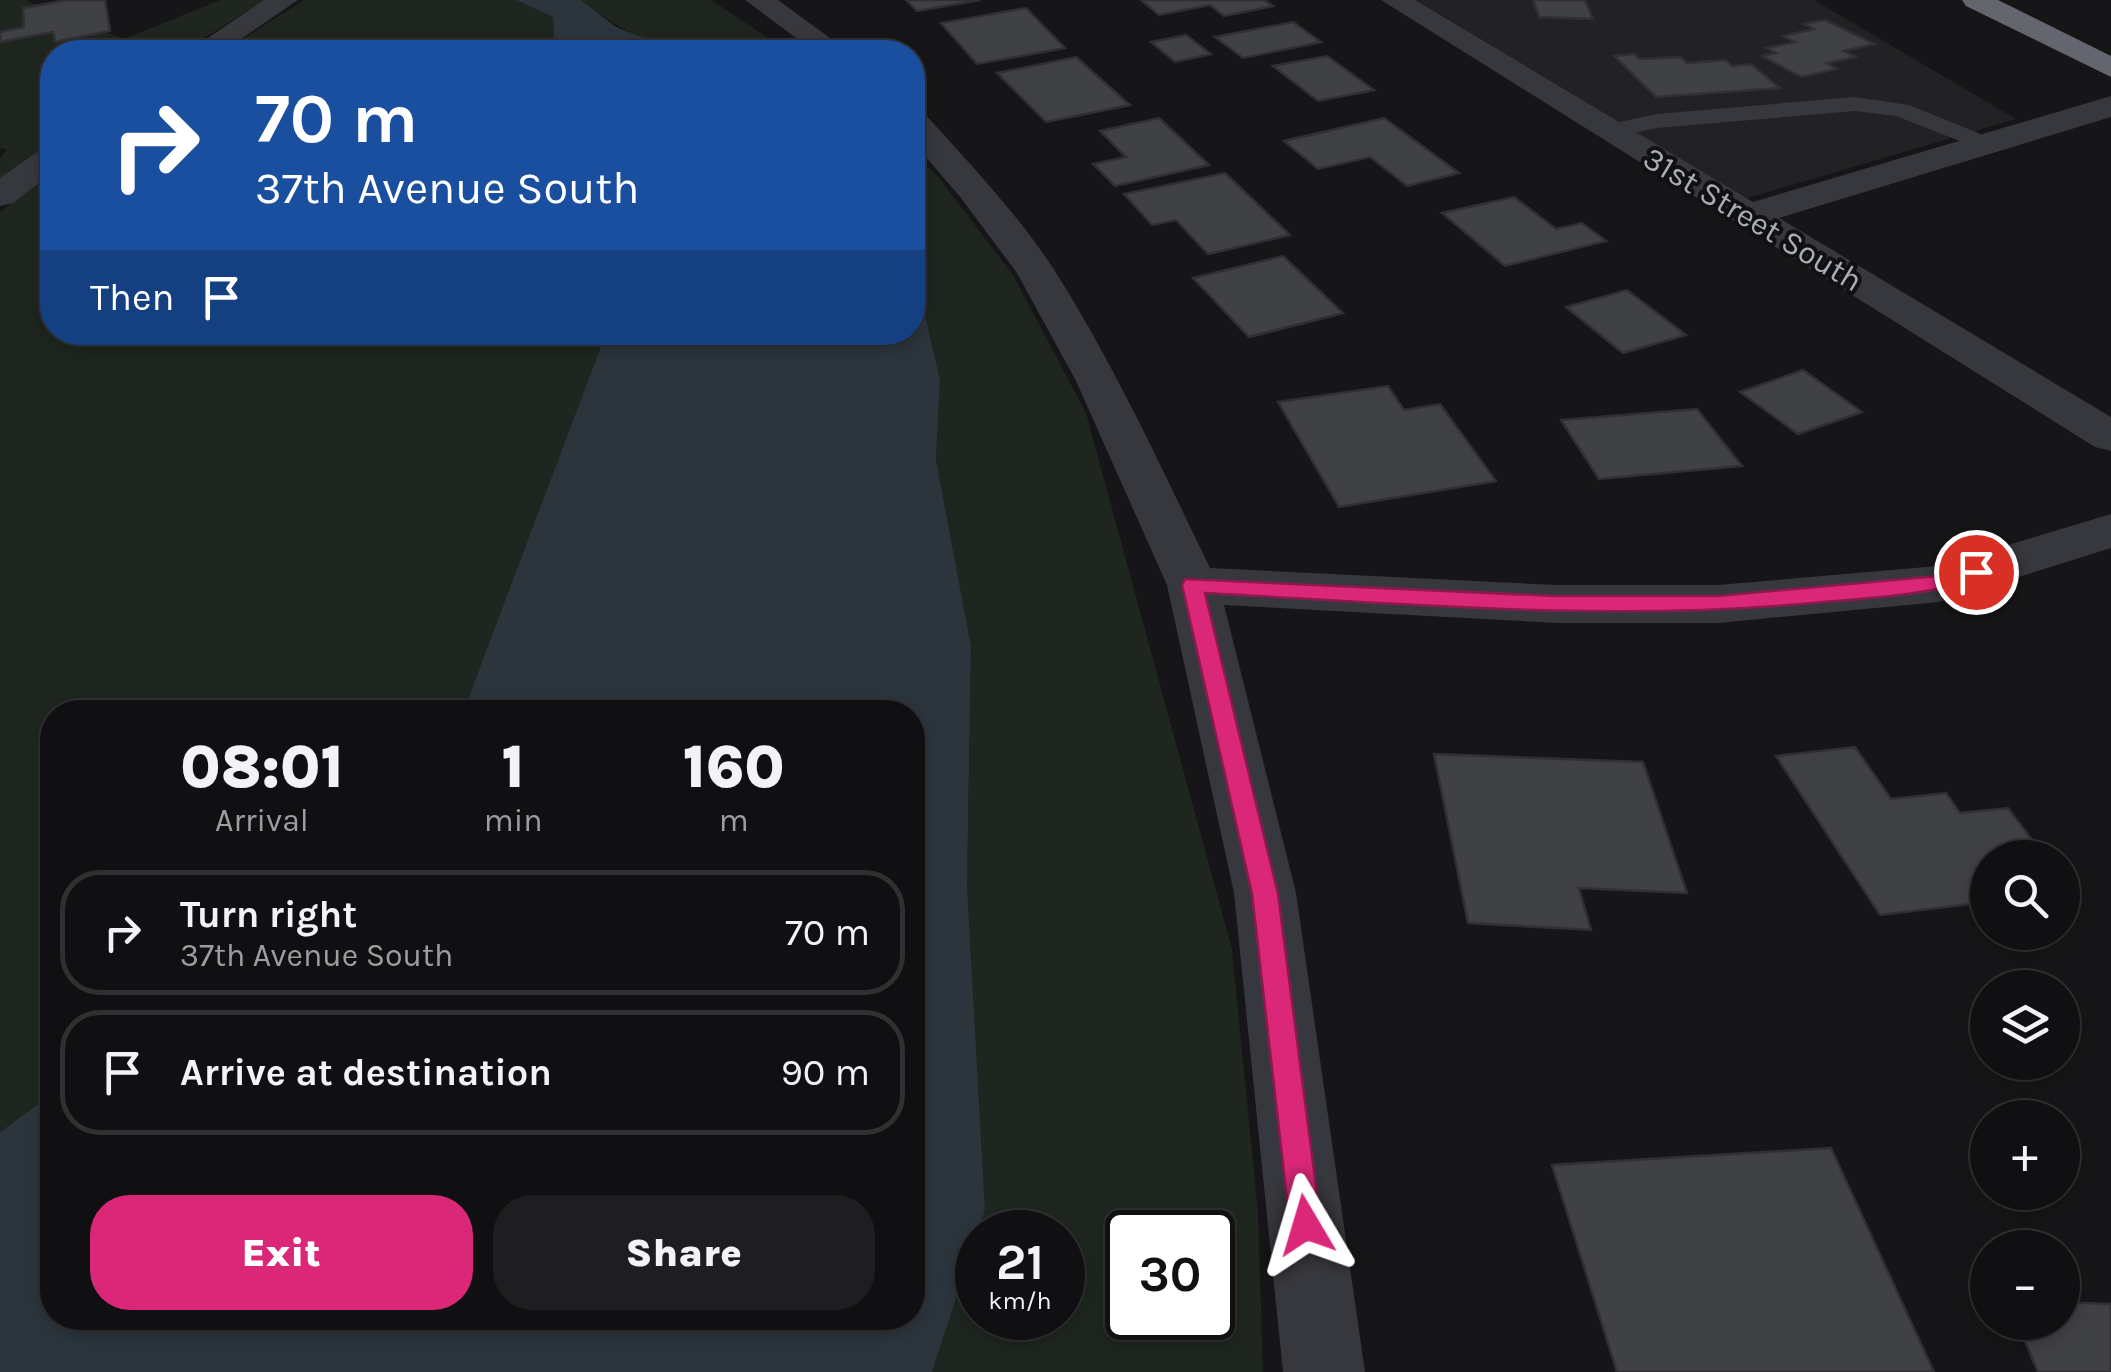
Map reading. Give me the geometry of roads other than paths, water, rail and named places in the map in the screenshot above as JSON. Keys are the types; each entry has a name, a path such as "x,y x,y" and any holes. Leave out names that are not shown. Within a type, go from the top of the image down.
{"highway":[{"path":"1976,0 2111,68"}],"street":[{"path":"221,40 284,0"},
{"path":"760,0 817,40"},
{"name":"31st Street South","path":"1396,0 2111,436"},
{"path":"1746,216 2111,106"},
{"path":"925,135 974,190 1035,271 1098,381 1193,585 1265,894 1324,1372"},
{"path":"0,195 40,166"},
{"path":"1193,585 1556,604 1718,604 1938,584 2111,531"}],"lane":[{"path":"1608,131 1656,120 1855,104 1901,110 1985,144"}]}
